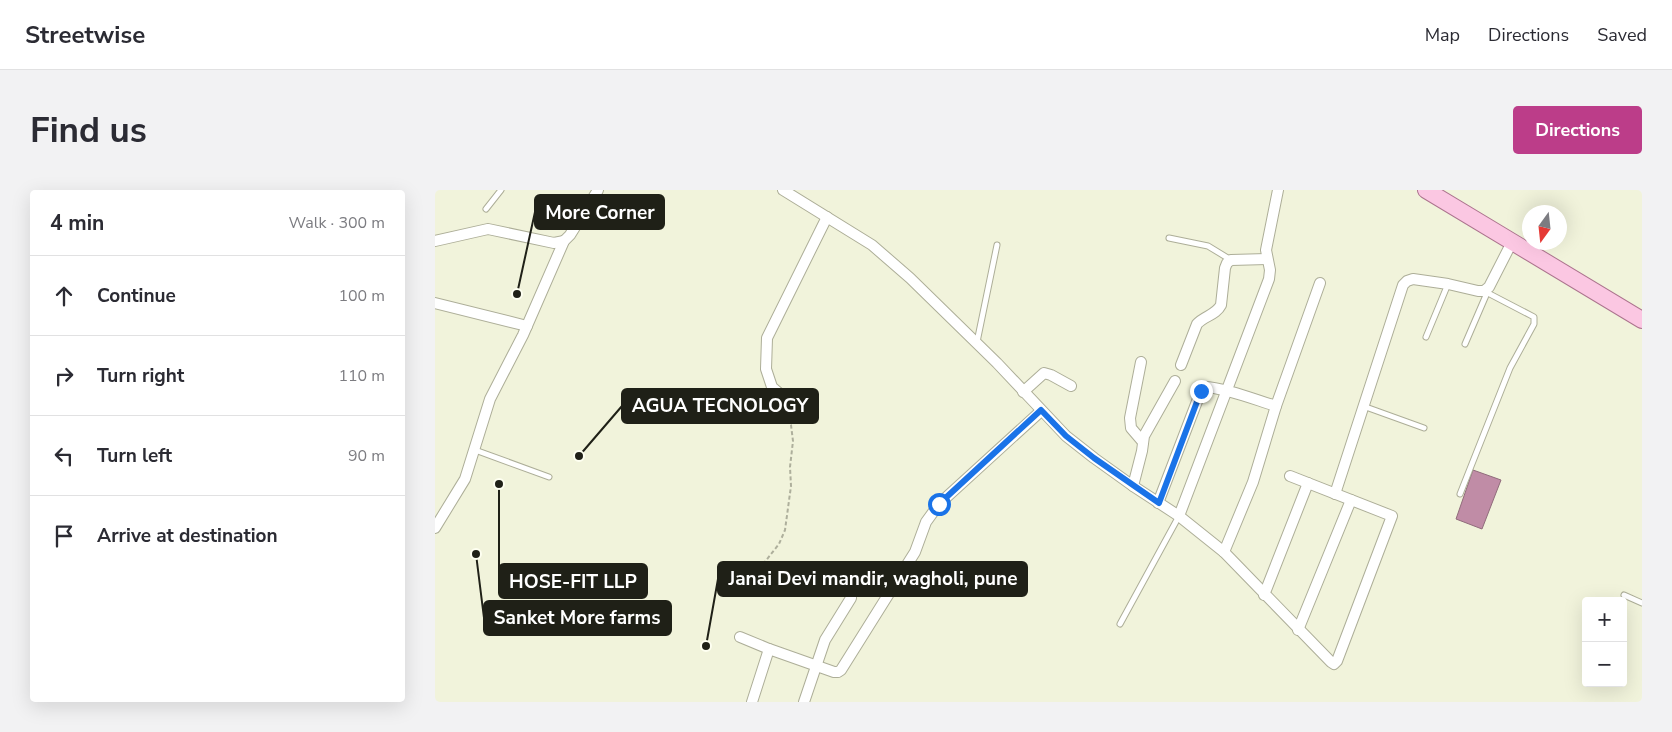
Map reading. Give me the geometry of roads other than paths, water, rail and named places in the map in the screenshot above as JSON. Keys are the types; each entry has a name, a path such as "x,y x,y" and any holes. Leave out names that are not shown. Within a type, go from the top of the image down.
{"main road":[{"path":"1426,190 1642,320"}],"street":[{"path":"435,528 465,479 490,399 527,326 564,242 598,190"},
{"path":"783,190 872,244 977,343 1066,436 1133,486 1179,516 1224,552 1298,630 1334,664 1337,661 1392,516 1290,476"},
{"path":"1179,516 1269,279 1270,270 1266,245 1277,190"},
{"path":"786,399 772,387 766,369 767,338 827,217"},
{"path":"435,241 489,229 554,243 564,242"},
{"path":"1335,494 1403,285 1413,279 1486,292 1512,242"},
{"path":"1181,365 1197,324 1219,310 1227,263 1231,260 1267,259"},
{"path":"1224,552 1253,482 1276,406 1320,283"},
{"path":"435,303 527,326"},
{"path":"1141,362 1130,418 1131,428 1143,442"},
{"path":"1023,392 1044,373 1071,386"},
{"path":"1133,486 1147,428 1175,381"},
{"path":"1159,503 1204,387 1226,391 1276,406"},
{"path":"740,637 835,672 841,670 915,552 931,514 939,504 1041,410"},
{"path":"1264,595 1307,483"},
{"path":"1298,630 1351,500"},
{"path":"804,702 815,664 828,633 851,598"},
{"path":"752,702 769,649"}],"lane":[{"path":"486,209 501,190"},
{"path":"1169,238 1208,246 1231,260"},
{"path":"977,343 997,245"},
{"path":"1426,337 1448,284"},
{"path":"1460,494 1510,368 1534,324 1534,317 1486,292 1465,344"},
{"path":"1363,406 1424,428"},
{"path":"475,450 549,477"},
{"path":"1120,624 1179,516"},
{"path":"1624,595 1642,603"}],"place":[{"name":"More Corner","path":"517,294"},
{"name":"AGUA TECNOLOGY","path":"579,456"},
{"name":"HOSE-FIT LLP","path":"499,484"},
{"name":"Sanket More farms","path":"476,554"},
{"name":"Janai Devi mandir, wagholi, pune","path":"706,646"}]}
